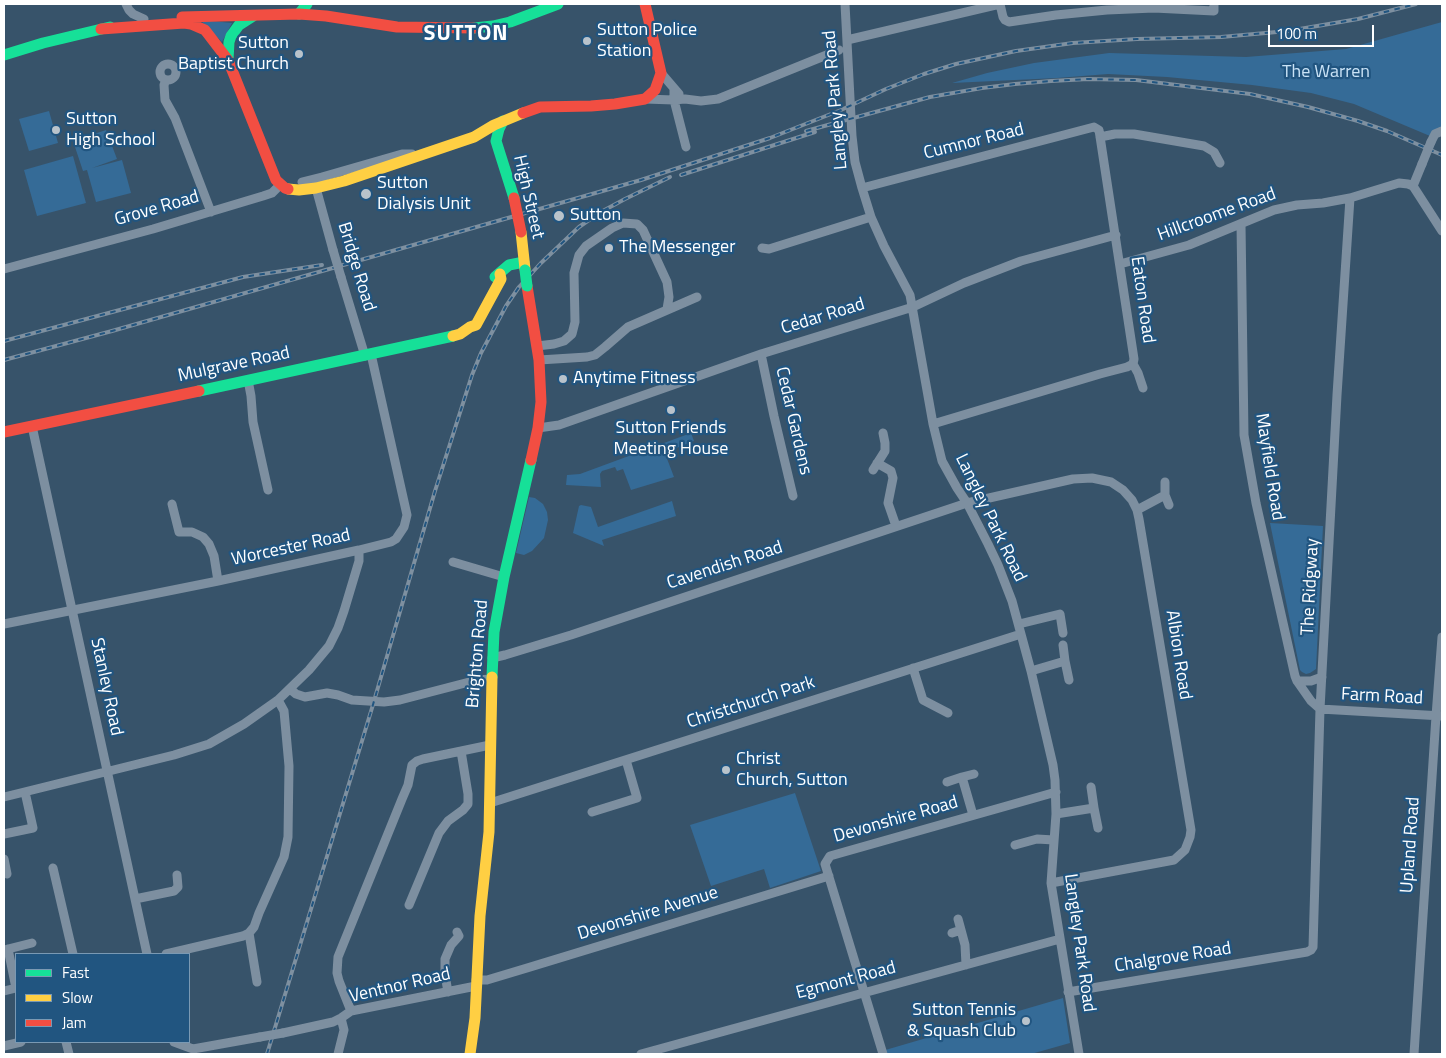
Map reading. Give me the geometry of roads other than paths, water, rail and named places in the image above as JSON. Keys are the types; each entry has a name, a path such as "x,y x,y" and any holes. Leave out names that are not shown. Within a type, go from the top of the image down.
{"main road":[{"path":"299,14 307,4"},
{"path":"4,55 43,43 144,19 299,14 326,16 397,27 469,28 510,22 558,4"},
{"path":"101,29 191,24 205,30 228,60 276,180 280,185 290,190 316,188 376,166 423,154 474,137 503,121 540,107 615,104 645,98 655,90 661,73 645,4"},
{"path":"228,60 231,36 244,20 254,15"},
{"name":"High Street","path":"503,121 496,141 514,198 525,266"},
{"name":"High Street","path":"474,137 496,141"},
{"name":"Mulgrave Road","path":"4,432 460,334 470,327 470,322 495,276 500,274 509,265 525,266"},
{"name":"Brighton Road","path":"470,1054 475,1018 480,916 489,832 491,679 494,632 504,576 538,428 542,390 525,266"}],"street":[{"path":"126,4 133,14 144,19"},
{"name":"Langley Park Road","path":"845,4 852,136 855,162 862,188 871,217 884,246 910,295 933,424 942,461 956,488 967,503 1007,587 1031,671 1053,765 1056,814 1051,883 1079,1054"},
{"path":"954,4 957,13"},
{"path":"847,40 1000,4 1003,17 1009,22 1106,7 1214,11 1214,4"},
{"path":"645,98 701,101 718,98 839,50"},
{"path":"661,73 674,90 684,99"},
{"path":"166,80 164,85 165,100 174,118 210,212"},
{"path":"674,90 674,100 686,147"},
{"name":"Cumnor Road","path":"862,188 1094,127"},
{"name":"Eaton Road","path":"933,424 1133,364 1134,359 1116,235 1099,130 1094,127"},
{"path":"1442,130 1435,134 1413,186 1442,231"},
{"path":"1100,137 1115,134 1134,134 1204,146 1214,152 1220,163"},
{"path":"302,182 376,166"},
{"path":"316,188 322,177"},
{"name":"Hillcroome Road","path":"1120,264 1189,245 1274,210 1350,198 1396,184 1404,183 1413,186"},
{"name":"Grove Road","path":"4,269 153,229 263,196 272,192 280,185"},
{"name":"Bridge Road","path":"316,188 341,277 368,355"},
{"name":"The Ridgway","path":"1284,956 1307,952 1313,946 1320,709 1350,198"},
{"path":"762,248 769,249 871,217"},
{"path":"537,346 554,344 572,334 575,322 574,273 579,255 586,246 612,228 624,223 637,224 642,230 667,282 667,309"},
{"name":"Mayfield Road","path":"1241,224 1244,434 1256,503 1293,670 1311,701 1320,709"},
{"name":"Cedar Road","path":"538,428 559,426 760,354 913,307 964,283 1038,255 1116,235"},
{"path":"539,360 591,356 605,348 628,327 696,297"},
{"name":"Cedar Gardens","path":"760,354 793,496"},
{"name":"Worcester Road","path":"4,624 218,581 393,541 402,532 407,518 368,355"},
{"path":"1133,364 1143,388"},
{"path":"248,380 253,422 268,490"},
{"name":"Stanley Road","path":"32,426 147,953"},
{"path":"883,433 886,443 885,450 875,466 891,471 893,478 888,503 896,526"},
{"name":"Albion Road","path":"967,503 1073,479 1092,478 1112,482 1124,490 1137,510 1191,830 1190,838 1185,850 1174,860 1051,883"},
{"path":"1164,482 1165,495 1169,505"},
{"path":"1137,510 1165,495"},
{"name":"Cavendish Road","path":"492,658 571,635 967,503"},
{"path":"172,504 179,532 192,532 203,537 209,544 214,556 218,581"},
{"path":"4,797 174,755 209,744 244,724 278,700 309,670 330,646 341,620 355,574 360,556 359,550"},
{"path":"453,562 504,576"},
{"name":"Christchurch Park","path":"490,803 913,668 1020,629 1059,610 1064,633"},
{"name":"Upland Road","path":"1414,1054 1439,716 1442,637"},
{"path":"1063,645 1069,680"},
{"path":"1031,671 1065,661"},
{"path":"913,668 923,700 948,712"},
{"path":"1298,681 1322,677"},
{"path":"290,688 296,694 306,697 327,693 352,700 376,703 400,700 477,680 491,679"},
{"path":"170,953 243,936 254,928 287,847 289,827 289,766 284,710 278,700"},
{"name":"Farm Road","path":"1320,709 1439,716"},
{"path":"351,1011 339,981 338,957 374,859 403,795 412,765 417,761 490,745"},
{"path":"409,905 440,832 448,821 466,808 468,804 461,751"},
{"path":"592,812 607,812 641,801 626,760"},
{"path":"946,782 974,774"},
{"path":"962,777 973,816"},
{"path":"1091,786 1098,828"},
{"path":"4,834 32,828 24,792"},
{"name":"Devonshire Road","path":"828,876 825,864 830,856 1056,792"},
{"path":"1056,814 1094,808"},
{"path":"1015,845 1038,839 1054,840"},
{"path":"4,859 7,874"},
{"path":"53,868 73,953"},
{"path":"135,899 174,891 178,887 177,875"},
{"path":"828,876 884,1054"},
{"name":"Devonshire Avenue","path":"476,983 828,876"},
{"path":"958,919 956,931 965,945 966,965"},
{"path":"448,992 445,959 451,945 459,936 457,932"},
{"path":"249,933 257,982"},
{"name":"Egmont Road","path":"641,1054 1060,939"},
{"path":"15,984 6,949 32,943"},
{"name":"Chalgrove Road","path":"1068,992 1284,956"},
{"name":"Ventnor Road","path":"336,1020 351,1011 448,992 476,983"},
{"path":"177,1043 193,1049 260,1038 336,1020 344,1030 338,1054"},
{"path":"4,1046 17,1043"}],"railway":[{"path":"4,360 641,180 770,138 841,110 886,89 956,64 1016,51 1073,43 1221,37 1288,31 1358,19 1416,4"},
{"path":"806,131 930,97 982,88 1088,79 1136,80 1250,94 1308,107 1387,131 1442,155"},
{"path":"681,175 815,132"},
{"path":"267,1054 372,708 435,491 472,375 481,353 506,306 519,287 579,227 599,213 670,177"},
{"path":"4,341 243,277 322,265"}],"place":[{"name":"Sutton Police Station","path":"587,41"},
{"name":"Sutton Baptist Church","path":"299,54"},
{"name":"Sutton High School","path":"56,130"},
{"name":"Sutton Dialysis Unit","path":"366,194"},
{"name":"Sutton","path":"559,216"},
{"name":"The Messenger","path":"609,248"},
{"name":"Anytime Fitness","path":"563,379"},
{"name":"Sutton Friends Meeting House","path":"671,410"},
{"name":"Christ Church, Sutton","path":"726,770"},
{"name":"Sutton Tennis & Squash Club","path":"1026,1021"}],"district":[{"name":"SUTTON","path":"466,35"}],"park label":[{"name":"The Warren","path":"1326,73"}]}
